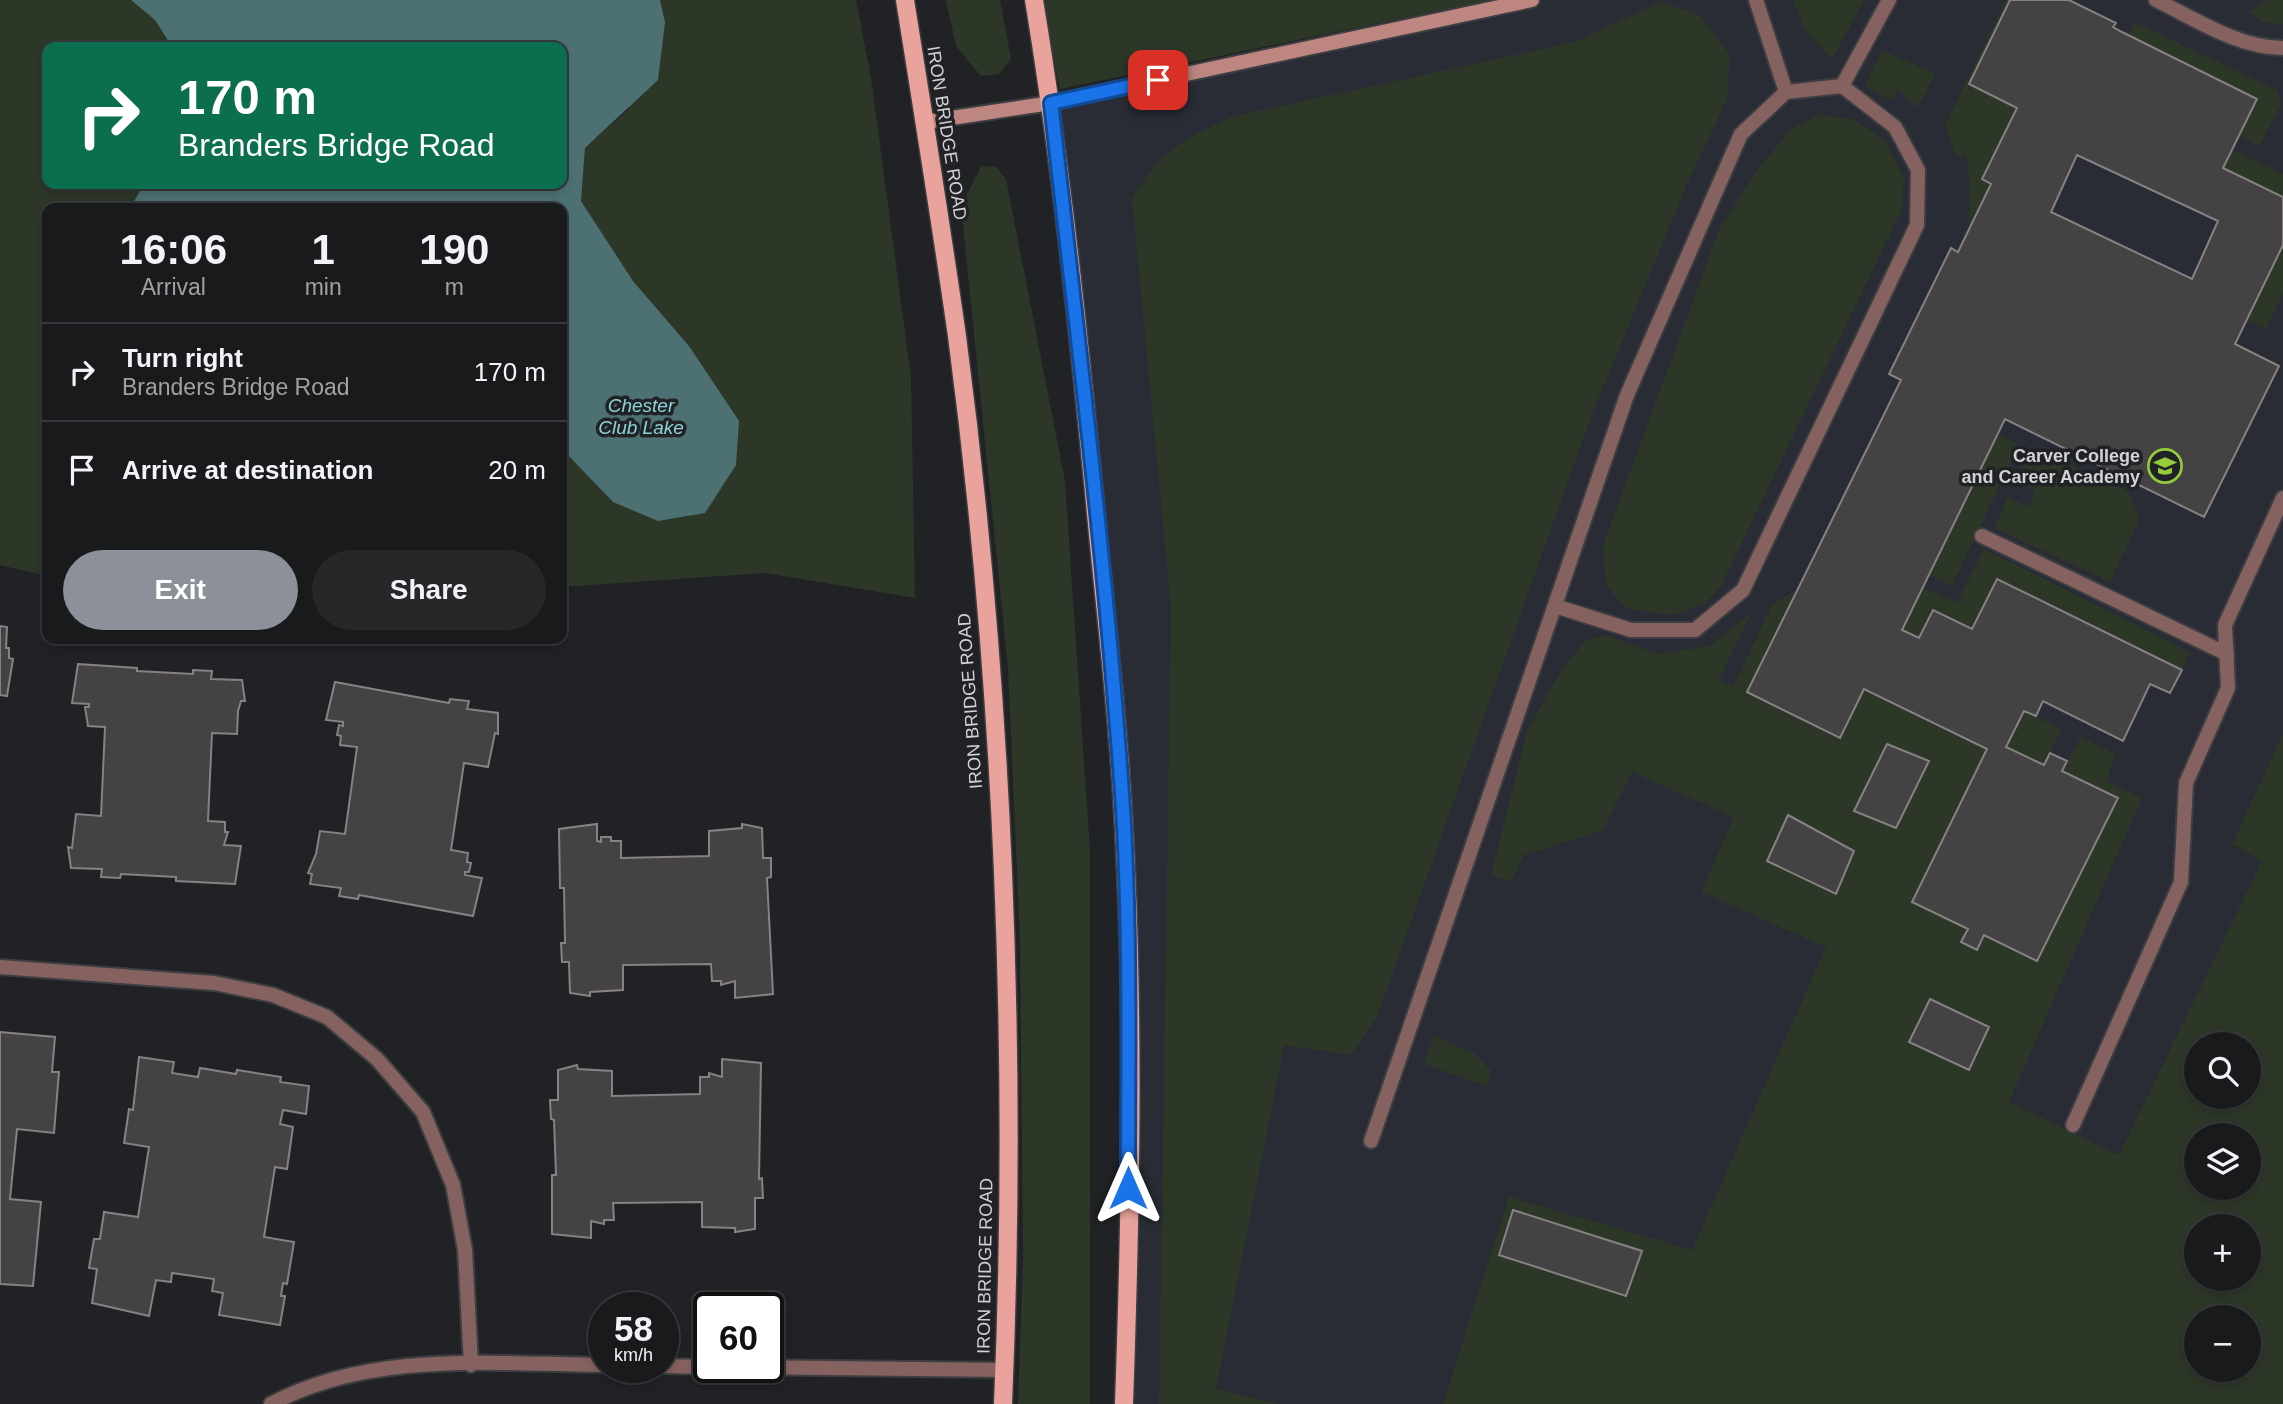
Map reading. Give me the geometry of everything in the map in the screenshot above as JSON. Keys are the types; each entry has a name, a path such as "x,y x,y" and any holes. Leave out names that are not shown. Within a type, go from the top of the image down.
{"main road":[{"name":"IRON BRIDGE ROAD","path":"905,0 957,339 985,603 1002,861 1008,1126 1003,1404"},
{"path":"1034,0 1051,103 1086,405 1122,795 1129,1034 1128,1290 1124,1404"}],"street":[{"path":"925,122 1051,103 1532,0"},
{"path":"1756,0 1786,92"},
{"path":"1842,86 1889,0"},
{"path":"2156,0 2230,36 2265,48 2283,48"},
{"path":"1371,1140 1627,395 1741,134 1786,92 1842,86 1895,127 1918,170 1917,225 1743,590 1695,630 1631,630 1555,606"},
{"path":"2073,1125 2181,882 2186,783 2228,688 2225,625 2283,498"},
{"path":"1982,536 2227,654"},
{"path":"0,967 214,983 273,995 327,1017 377,1059 423,1112 453,1185 465,1250 471,1365"},
{"path":"271,1404 304,1386 395,1365 588,1365"},
{"path":"784,1368 1005,1370"}],"shaded area":[{"name":"Carver College and Career Academy","path":"1540,0 2283,0 2283,1404 1127,1404 1124,790 1053,105"}],"green space":[{"path":"0,0 131,0 155,20 169,42 42,42 42,189 141,189 133,203 42,203 42,575 0,565"},
{"path":"660,0 856,0 871,78 911,377 915,598 765,573 567,587 567,454 613,502 739,422 689,346 633,281 581,201 585,148 628,110 665,22"},
{"path":"946,0 1000,0 1011,59 999,74 981,76 956,46"},
{"path":"1042,0 1492,0 1060,89"},
{"path":"1793,0 1864,0 1832,60 1803,26"},
{"path":"2006,0 2010,0 1969,84 2017,108 1991,184 1969,229 1970,182 1966,154 1956,157 1945,126"},
{"path":"2268,0 2283,0 2283,25 2263,22 2249,12"},
{"path":"1661,2 1700,15 1730,55 1727,99 1688,182 1592,414 1377,1017 1351,1055 1284,1045 1216,1389 1280,1404 1159,1404 1171,608 1132,199 1152,169 1163,158 1186,140 1231,117 1574,42"},
{"path":"2134,22 2277,90 2281,105 2259,146 2239,136 2257,98 2129,35"},
{"path":"1882,50 1935,74 1918,108 1898,90 1892,100 1865,86"},
{"path":"1819,115 1852,119 1885,140 1904,178 1902,209 1721,586 1705,604 1672,615 1627,609 1606,586 1603,545 1720,228 1758,169 1791,129"},
{"path":"2233,150 2283,174 2283,197 2223,168"},
{"path":"995,166 1006,179 1065,481 1090,851 1090,1404 1018,1404 1023,1258 1020,940 1008,668 961,206 981,167"},
{"path":"2283,245 2283,293 2266,328 2246,320"},
{"path":"1998,435 2019,445 1952,585 1929,575"},
{"path":"2030,447 2128,491 2140,518 2110,582 1994,528 2008,497 2029,507 2035,492 2015,482"},
{"path":"1984,549 2190,652 2182,670 2093,627 1972,629 1919,638 1902,630 1923,587 1957,603"},
{"path":"1798,589 1748,692 1839,738 1864,689 1987,749 1912,902 1968,929 1977,949 1984,935 2037,961 2118,799 2062,771 2081,737 2116,755 2106,781 2142,798 2009,1102 2119,1155 2262,861 2232,844 2283,734 2283,1404 1443,1404 1509,1197 1692,1250 1826,947 1701,892 1734,817 1632,772 1602,831 1524,855 1511,882 1491,875 1527,731 1562,669 1586,640 1605,635 1657,654 1710,646 1752,612 1719,680 1733,687 1772,605"},
{"path":"2024,711 2061,729 2044,765 2007,747"},
{"path":"1434,1036 1475,1054 1491,1071 1487,1086 1424,1064"}],"water":[{"name":"Chester Club Lake","path":"131,0 660,0 665,22 658,80 585,148 581,201 633,281 689,346 739,421 736,465 705,513 658,521 613,502 567,454 567,203 133,203 141,189 567,189 567,42 169,42 155,20"}],"building":[{"name":"Carver College and Career Academy","path":"2010,0 2069,0 2116,23 2113,27 2122,32 2257,99 2223,168 2283,197 2283,245 2235,344 2279,366 2204,517 2005,419 1902,630 1919,638 1933,610 1972,629 1997,579 2182,670 2170,693 2150,684 2123,741 2043,701 2036,716 2024,711 2006,747 2044,765 2050,753 2067,761 2062,771 2118,798 2037,961 1984,935 1977,950 1961,942 1968,929 1912,902 1987,749 1864,689 1840,738 1747,692 1901,380 1889,374 1951,248 1958,252 1991,184 1982,179 2017,108 1969,84","holes":["2077,155 2218,221 2192,279 2051,212"]},
{"path":"0,626 7,627 6,648 9,648 9,658 13,659 7,696 0,695"},
{"path":"78,664 193,674 193,670 212,671 211,679 242,680 245,701 241,701 238,711 237,734 212,733 208,821 225,822 225,832 228,832 224,845 241,846 235,884 176,881 176,877 121,874 120,878 101,877 102,869 71,868 68,847 72,848 76,814 101,816 105,727 88,726 85,707 89,707 89,704 72,703"},
{"path":"335,682 449,703 450,699 469,701 467,709 498,713 498,734 495,733 488,767 464,763 451,850 468,853 467,862 471,863 469,872 465,872 465,875 482,878 473,916 359,895 358,899 339,896 341,888 310,884 312,874 308,873 316,854 320,831 345,834 357,747 340,745 341,736 337,735 339,725 343,726 343,722 326,720"},
{"path":"1887,744 1929,761 1896,828 1854,811"},
{"path":"1788,815 1854,851 1836,894 1767,861"},
{"path":"597,824 597,841 601,842 601,837 611,837 611,841 621,841 621,858 709,856 709,831 742,828 742,824 762,828 763,858 771,858 771,877 767,878 773,994 735,998 735,981 721,985 721,981 712,981 711,964 623,965 623,990 590,992 590,996 570,993 569,962 562,962 561,943 565,943 564,888 560,888 559,829"},
{"path":"1930,999 1989,1027 1969,1070 1909,1042"},
{"path":"0,1032 55,1037 52,1072 59,1072 54,1133 17,1129 10,1199 41,1202 33,1286 0,1284"},
{"path":"139,1057 174,1062 172,1073 198,1077 200,1068 236,1074 237,1070 281,1077 280,1082 309,1086 306,1114 283,1110 280,1124 293,1127 287,1169 275,1167 264,1237 294,1242 287,1284 283,1283 281,1296 285,1296 280,1325 219,1315 223,1293 212,1291 214,1279 172,1273 171,1282 156,1280 149,1316 92,1303 97,1269 89,1268 94,1239 100,1239 104,1212 138,1217 149,1147 124,1143 129,1109 133,1110"},
{"path":"722,1059 761,1063 759,1179 762,1178 763,1198 755,1198 755,1229 735,1232 735,1228 702,1227 702,1202 613,1203 614,1220 604,1220 604,1224 591,1221 591,1238 552,1234 552,1175 556,1175 554,1120 551,1119 550,1100 558,1100 558,1070 577,1065 578,1069 612,1071 612,1096 700,1094 700,1077 709,1077 709,1073 722,1077"},
{"path":"1513,1210 1642,1251 1626,1296 1499,1255"}],"place":[{"name":"Carver College and Career Academy","path":"2165,466"}],"route":[{"path":"1128,1188 1129,1034 1122,795 1086,405 1051,103 1158,80"}]}
